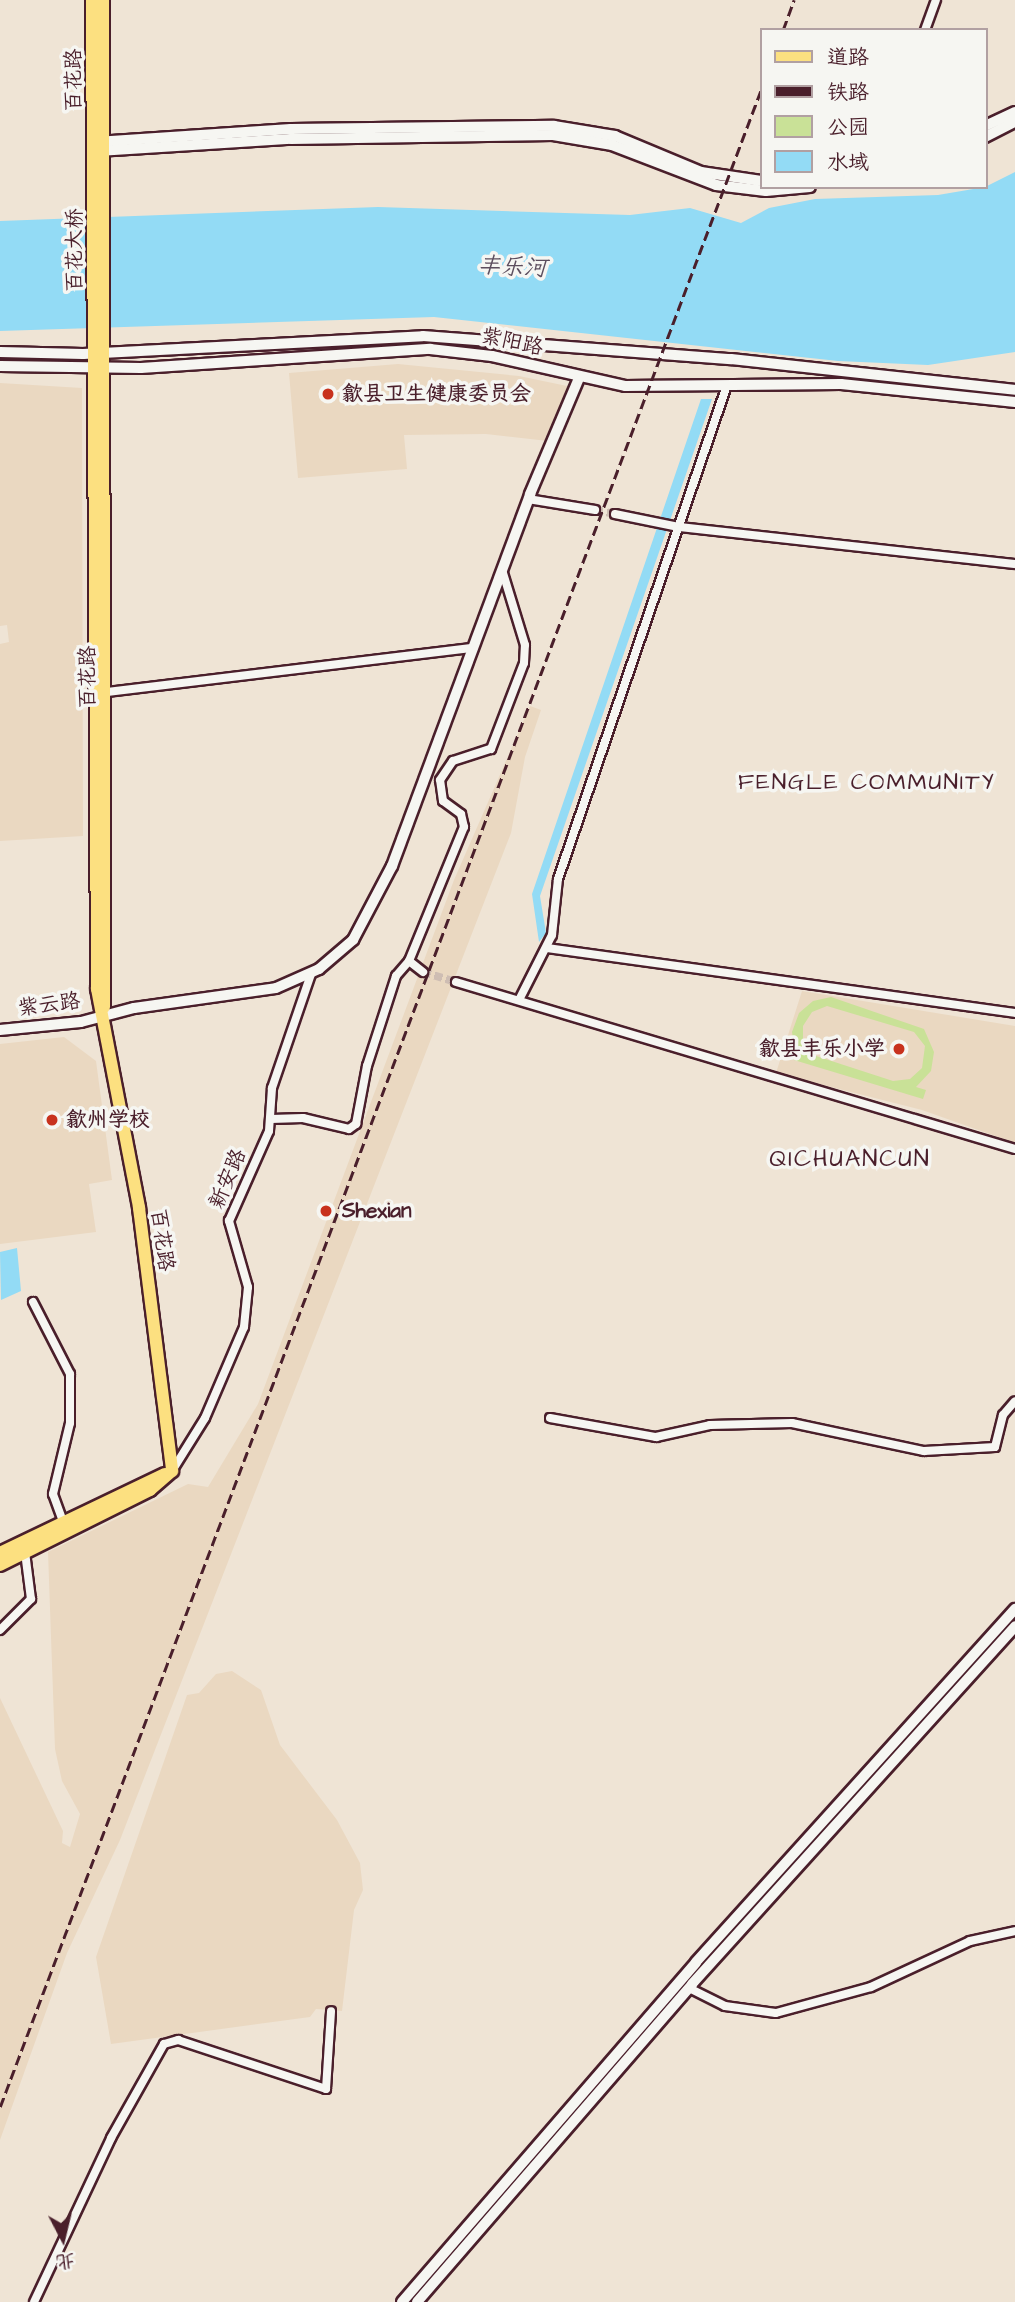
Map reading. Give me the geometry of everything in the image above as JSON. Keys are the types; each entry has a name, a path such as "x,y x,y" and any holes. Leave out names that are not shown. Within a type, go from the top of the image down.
{"main road":[{"name":"百花路","path":"92,0 99,150"},
{"name":"百花路","path":"99,150 103,0"},
{"name":"百花大桥","path":"99,150 100,339"},
{"name":"紫阳路","path":"0,352 100,353 423,336 731,359 1015,390"},
{"name":"百花路","path":"100,339 107,692 107,989 103,1016"},
{"name":"紫阳路","path":"0,366 101,369 430,349 510,359 579,378 625,386 841,384 1015,402"},
{"name":"百花路","path":"101,369 97,989 139,1208 172,1471"},
{"path":"0,1553 172,1471"},
{"name":"新安路","path":"0,1565 150,1490 172,1471"},
{"path":"402,2302 696,1962 1015,1609"},
{"path":"417,2302 689,1988 1015,1626"}],"street":[{"path":"926,28 936,0"},
{"path":"987,125 1015,112"},
{"path":"987,135 1015,122"},
{"path":"99,150 291,129 554,126 615,135 701,172 760,181"},
{"path":"99,150 291,139 553,135 612,145 716,185 766,191 788,189"},
{"name":"紫云路","path":"0,1030 265,991 311,974 353,940 382,888 528,499 579,378"},
{"path":"519,1000 547,948 558,879 676,526 726,387"},
{"path":"528,499 595,510"},
{"path":"615,514 676,526 1015,564"},
{"path":"271,1119 303,1118 353,1127 396,976 409,961 464,827 461,814 441,797 440,780 453,761 491,749 525,659 502,570"},
{"path":"107,692 473,648"},
{"path":"547,948 1015,1013"},
{"path":"409,961 423,972"},
{"name":"新安路","path":"172,1471 205,1418 244,1327 247,1287 229,1221 271,1119 272,1088 311,974"},
{"path":"456,982 1015,1149"},
{"path":"33,1302 70,1374 69,1436 53,1494 64,1521"},
{"path":"550,1418 656,1437 705,1425 792,1423 924,1451 995,1447 1003,1415 1015,1401"},
{"path":"0,1630 31,1599 25,1552"},
{"path":"689,1988 725,2006 776,2013 871,1987 964,1943 1015,1931"},
{"path":"34,2302 111,2138 164,2044 178,2040 327,2089 331,2011"}],"shaded area":[{"path":"398,364 519,376 567,386 567,394 548,441 486,434 404,435 407,469 298,478 289,373"},
{"path":"0,383 82,388 83,836 0,841 0,644 9,642 7,625 0,626"},
{"path":"530,706 541,710 525,757 511,833 120,1840 67,1953 0,2140 0,1698 63,1831 62,1843 70,1847 80,1814 62,1781 55,1749 48,1552 188,1484 208,1487 258,1404 454,880"},
{"name":"歙县丰乐小学","path":"802,991 1015,1026 1015,1143 922,1110 776,1073"},
{"name":"歙州学校","path":"64,1037 96,1061 112,1180 89,1184 96,1232 0,1244 0,1044"},
{"path":"232,1671 261,1690 280,1745 337,1820 360,1863 363,1890 354,1910 342,2011 316,2009 310,2017 111,2044 96,1957 187,1695 199,1693 216,1674"}],"green space":[{"path":"831,997 924,1029 934,1052 931,1071 916,1087 926,1090 923,1099 784,1057 786,1048 795,1051 792,1032 799,1013 813,1001","holes":["827,1006 914,1032 925,1046 922,1068 910,1079 893,1081 813,1055 803,1042 803,1026 812,1012"]}],"water":[{"name":"丰乐河","path":"1015,172 1015,352 928,365 838,361 434,317 0,331 0,221 378,207 630,215 690,208 741,223 769,208 815,199 938,195 987,189 987,186"},
{"path":"701,399 712,399 540,896 546,933 539,942 532,894"},
{"path":"17,1248 21,1291 1,1300 0,1252"}],"tunnel":[{"path":"595,510 615,514"},
{"path":"423,972 456,982"}],"railway":[{"path":"784,28 794,0"},
{"path":"0,2107 760,93"}],"place":[{"name":"歙县卫生健康委员会","path":"328,394"},
{"name":"歙县丰乐小学","path":"899,1049"},
{"name":"歙州学校","path":"52,1120"},
{"name":"Shexian","path":"326,1211"}],"district":[{"name":"FENGLE COMMUNITY","path":"867,782"},
{"name":"QICHUANCUN","path":"850,1160"}]}
